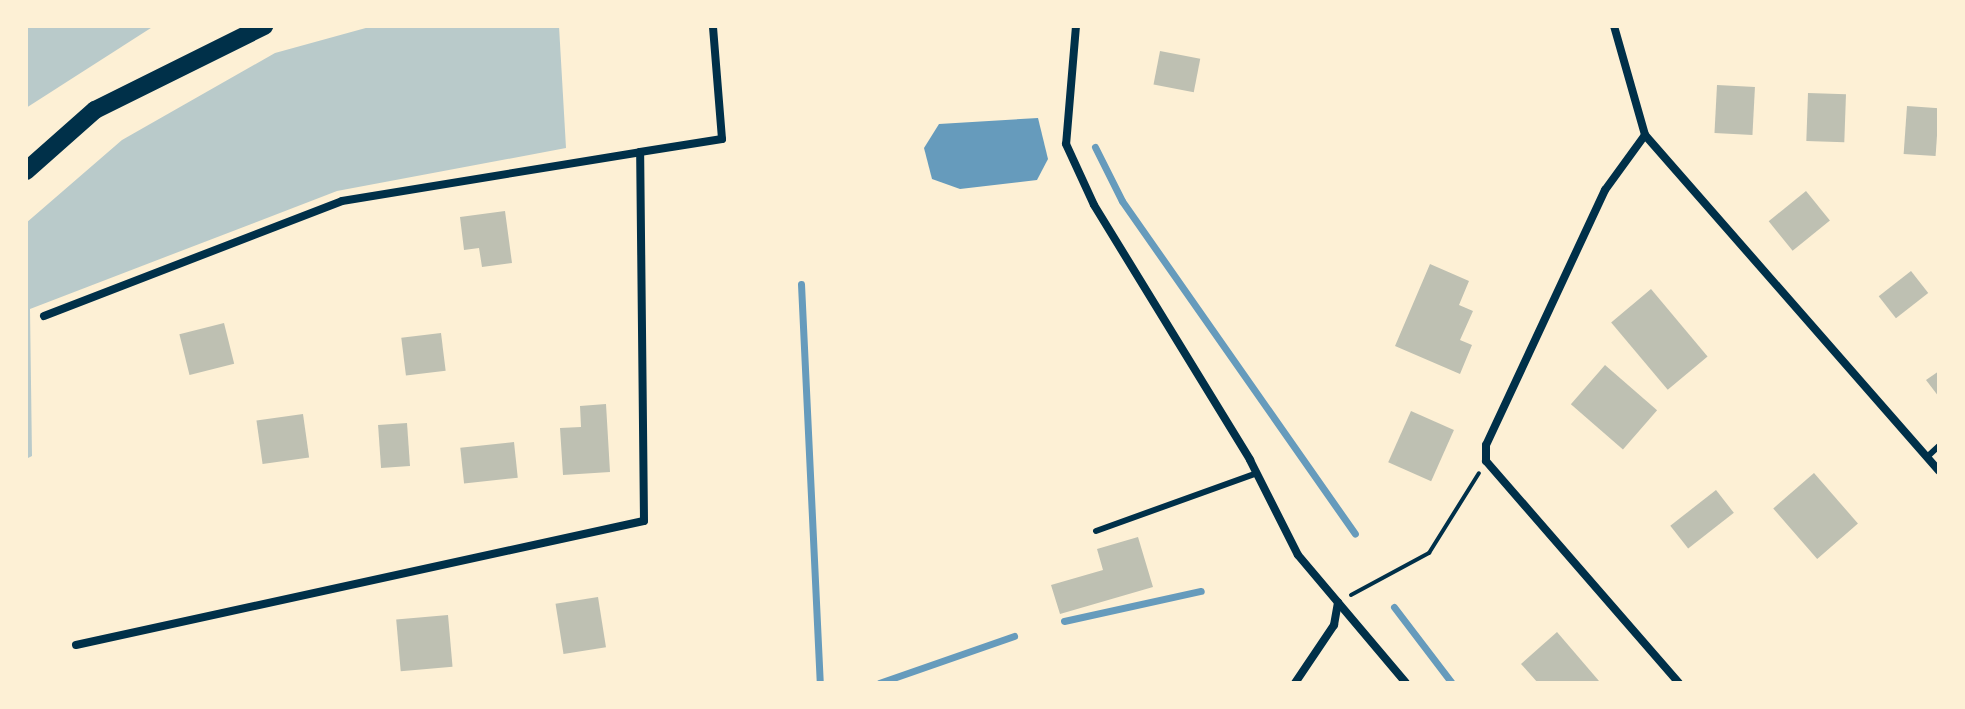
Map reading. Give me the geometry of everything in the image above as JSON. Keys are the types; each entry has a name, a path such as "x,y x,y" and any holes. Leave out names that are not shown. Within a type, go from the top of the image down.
{"main road":[{"path":"26,171 95,110 264,26"}],"street":[{"path":"44,316 342,201 722,139 713,26"},
{"path":"1076,26 1066,144 1094,205 1257,473 1298,555 1406,683"},
{"path":"1614,26 1645,135 1939,471"},
{"path":"1645,135 1605,190 1486,445 1486,461 1679,683"},
{"path":"76,645 644,521 640,152"},
{"path":"1295,683 1334,625 1338,602"}],"lane":[{"path":"1927,457 1939,446"},
{"path":"1096,531 1257,473"}],"path":[{"path":"1338,602 1429,553 1486,461"}],"shaded area":[{"path":"26,26 154,26 26,108"},
{"path":"373,26 559,26 566,148 337,191 30,309 32,456 26,459 26,223 122,140 275,53"}],"water":[{"path":"1038,118 1048,159 1037,180 960,189 932,179 924,148 939,124"}],"building":[{"path":"1160,51 1200,59 1194,92 1154,84"},
{"path":"1717,85 1755,87 1752,135 1714,133"},
{"path":"1808,93 1846,94 1844,142 1806,141"},
{"path":"1907,106 1939,108 1936,156 1904,154"},
{"path":"1806,191 1830,221 1793,251 1769,221"},
{"path":"505,211 512,263 482,267 479,248 464,250 460,217"},
{"path":"1430,264 1469,281 1459,305 1473,311 1460,340 1472,345 1460,374 1395,346"},
{"path":"1911,271 1928,293 1896,318 1879,296"},
{"path":"1651,289 1708,356 1668,390 1611,322"},
{"path":"224,323 234,364 190,375 179,334"},
{"path":"441,333 446,371 406,376 401,338"},
{"path":"1605,365 1657,410 1623,450 1571,404"},
{"path":"1939,371 1939,397 1926,380"},
{"path":"606,404 610,472 563,475 560,428 581,427 580,406"},
{"path":"1411,411 1454,430 1431,481 1388,462"},
{"path":"303,414 309,458 263,464 256,421"},
{"path":"407,423 410,466 381,468 378,425"},
{"path":"514,442 518,478 464,483 460,448"},
{"path":"1814,473 1858,524 1817,559 1773,508"},
{"path":"1716,490 1734,513 1688,549 1670,526"},
{"path":"1138,537 1153,587 1060,614 1051,585 1103,570 1097,549"},
{"path":"598,597 606,647 564,654 556,604"},
{"path":"448,615 453,667 401,671 396,620"},
{"path":"1557,632 1599,681 1597,683 1538,683 1521,664"}],"waterway":[{"path":"1095,147 1122,201 1355,534"},
{"path":"801,284 820,683"},
{"path":"1064,621 1201,591"},
{"path":"1394,607 1452,683"},
{"path":"879,683 1014,636"}]}
